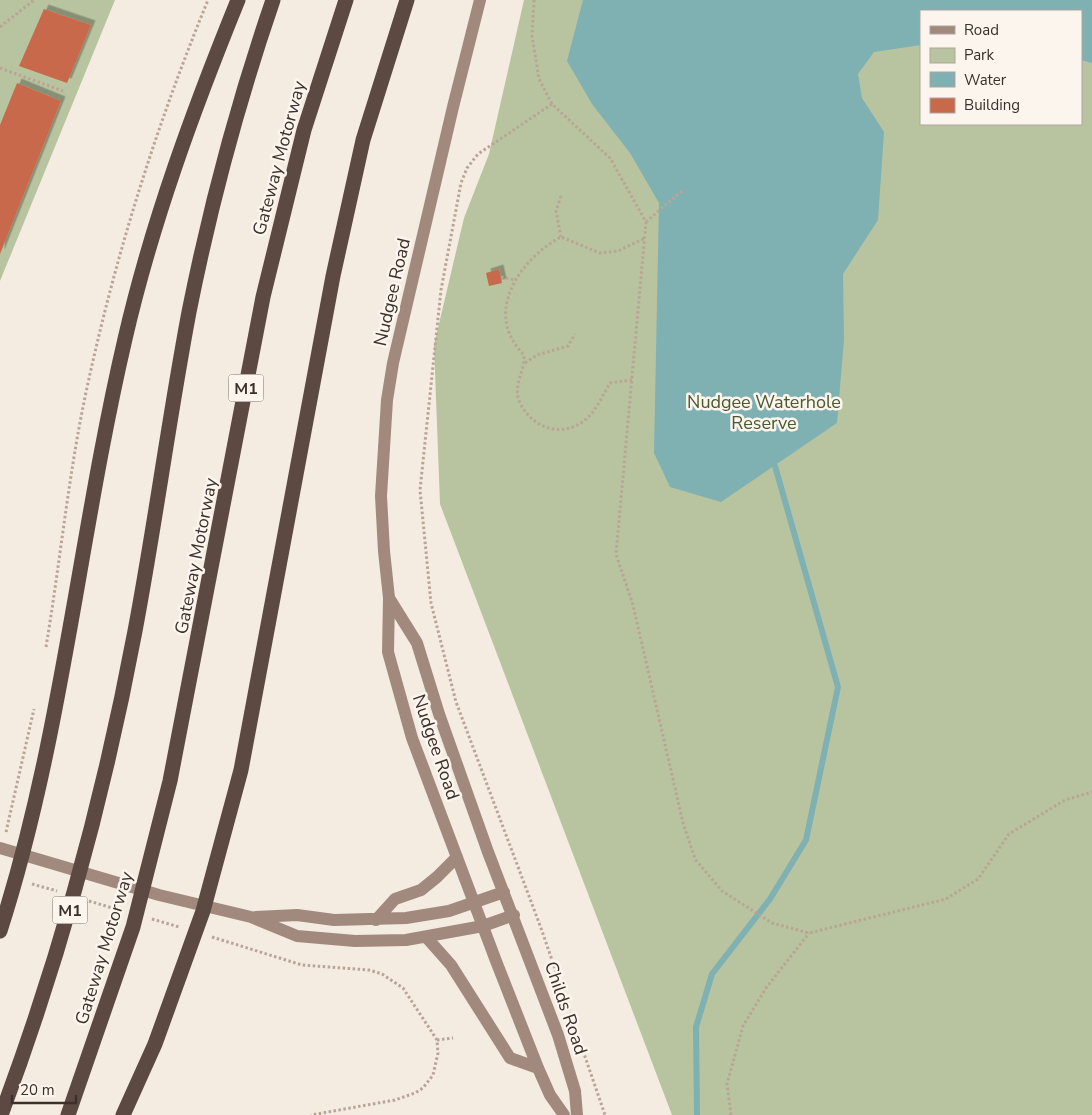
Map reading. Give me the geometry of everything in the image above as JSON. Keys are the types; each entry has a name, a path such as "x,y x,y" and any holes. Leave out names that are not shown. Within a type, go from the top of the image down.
{"highway":[{"path":"0,931 36,804 66,656 125,338 158,219 181,147 238,0"},
{"name":"M1","path":"1,1115 26,1051 66,924 108,768 135,631 189,312 215,198 244,88 273,0"},
{"name":"Gateway Motorway","path":"68,1115 133,928 168,790 199,640 263,297 304,130 346,0"},
{"path":"123,1115 155,1044 203,911 242,770 333,276 363,140 407,0"}],"main road":[{"name":"Nudgee Road","path":"480,0 393,363 387,400 381,496 384,551 390,598 388,652 412,738 483,926"},
{"name":"Nudgee Road","path":"390,598 417,643 439,714 514,915"},
{"path":"0,848 187,903 250,918 297,936 379,941 427,938 483,926 514,915"},
{"path":"376,920 395,899 421,890 437,878 457,857"},
{"path":"250,918 297,915 334,920 376,920 427,915 474,903 504,892"},
{"name":"Childs Road","path":"514,915 558,1035 575,1091 577,1115"},
{"path":"483,926 538,1068 550,1095 564,1115"},
{"path":"427,938 451,965 510,1058 538,1068"}],"path":[{"path":"0,27 34,0"},
{"path":"534,0 532,36 539,79 552,104 610,158 646,222 616,554 634,605 683,824 696,859 722,891 744,906 772,923 809,933 946,899 978,879 992,855 1009,834 1064,800 1092,792"},
{"path":"0,68 63,91"},
{"path":"552,104 478,154 467,168 461,183 441,290 420,490 431,603 456,702 542,928 605,1115"},
{"path":"646,222 684,189"},
{"path":"560,196 556,211 561,237"},
{"path":"561,237 600,252 618,250 645,238"},
{"path":"561,237 532,257 515,280 508,294 507,326 518,349 524,354 524,363 518,381 520,403 536,423 549,429 570,429 583,422 592,413 610,383 632,380"},
{"path":"501,277 515,280"},
{"path":"524,363 537,355 568,346 575,334"},
{"path":"731,1115 727,1084 743,1026 766,988 809,933"},
{"path":"242,946 302,964 369,970 382,974 403,988 437,1040 438,1053 433,1075 423,1088 415,1093 396,1100 311,1115"},
{"path":"437,1040 453,1038"}],"green space":[{"path":"0,0 115,0 0,281"},
{"name":"Nudgee Waterhole Reserve","path":"524,0 1092,0 1092,1115 672,1115 440,504 434,345 464,218 489,154"}],"water":[{"path":"583,0 1092,0 1092,63 1082,60 1082,10 920,10 920,45 874,52 858,74 862,98 884,132 878,220 843,274 844,339 837,423 721,502 670,487 654,453 659,203 630,153 592,104 567,61"}],"building":[{"path":"44,9 91,25 67,83 19,66"},
{"path":"17,83 61,101 0,254 0,125"},
{"path":"499,269 502,283 489,286 486,273"}],"waterway":[{"path":"697,1115 696,1027 712,974 770,899 806,840 838,687 775,466"}]}
